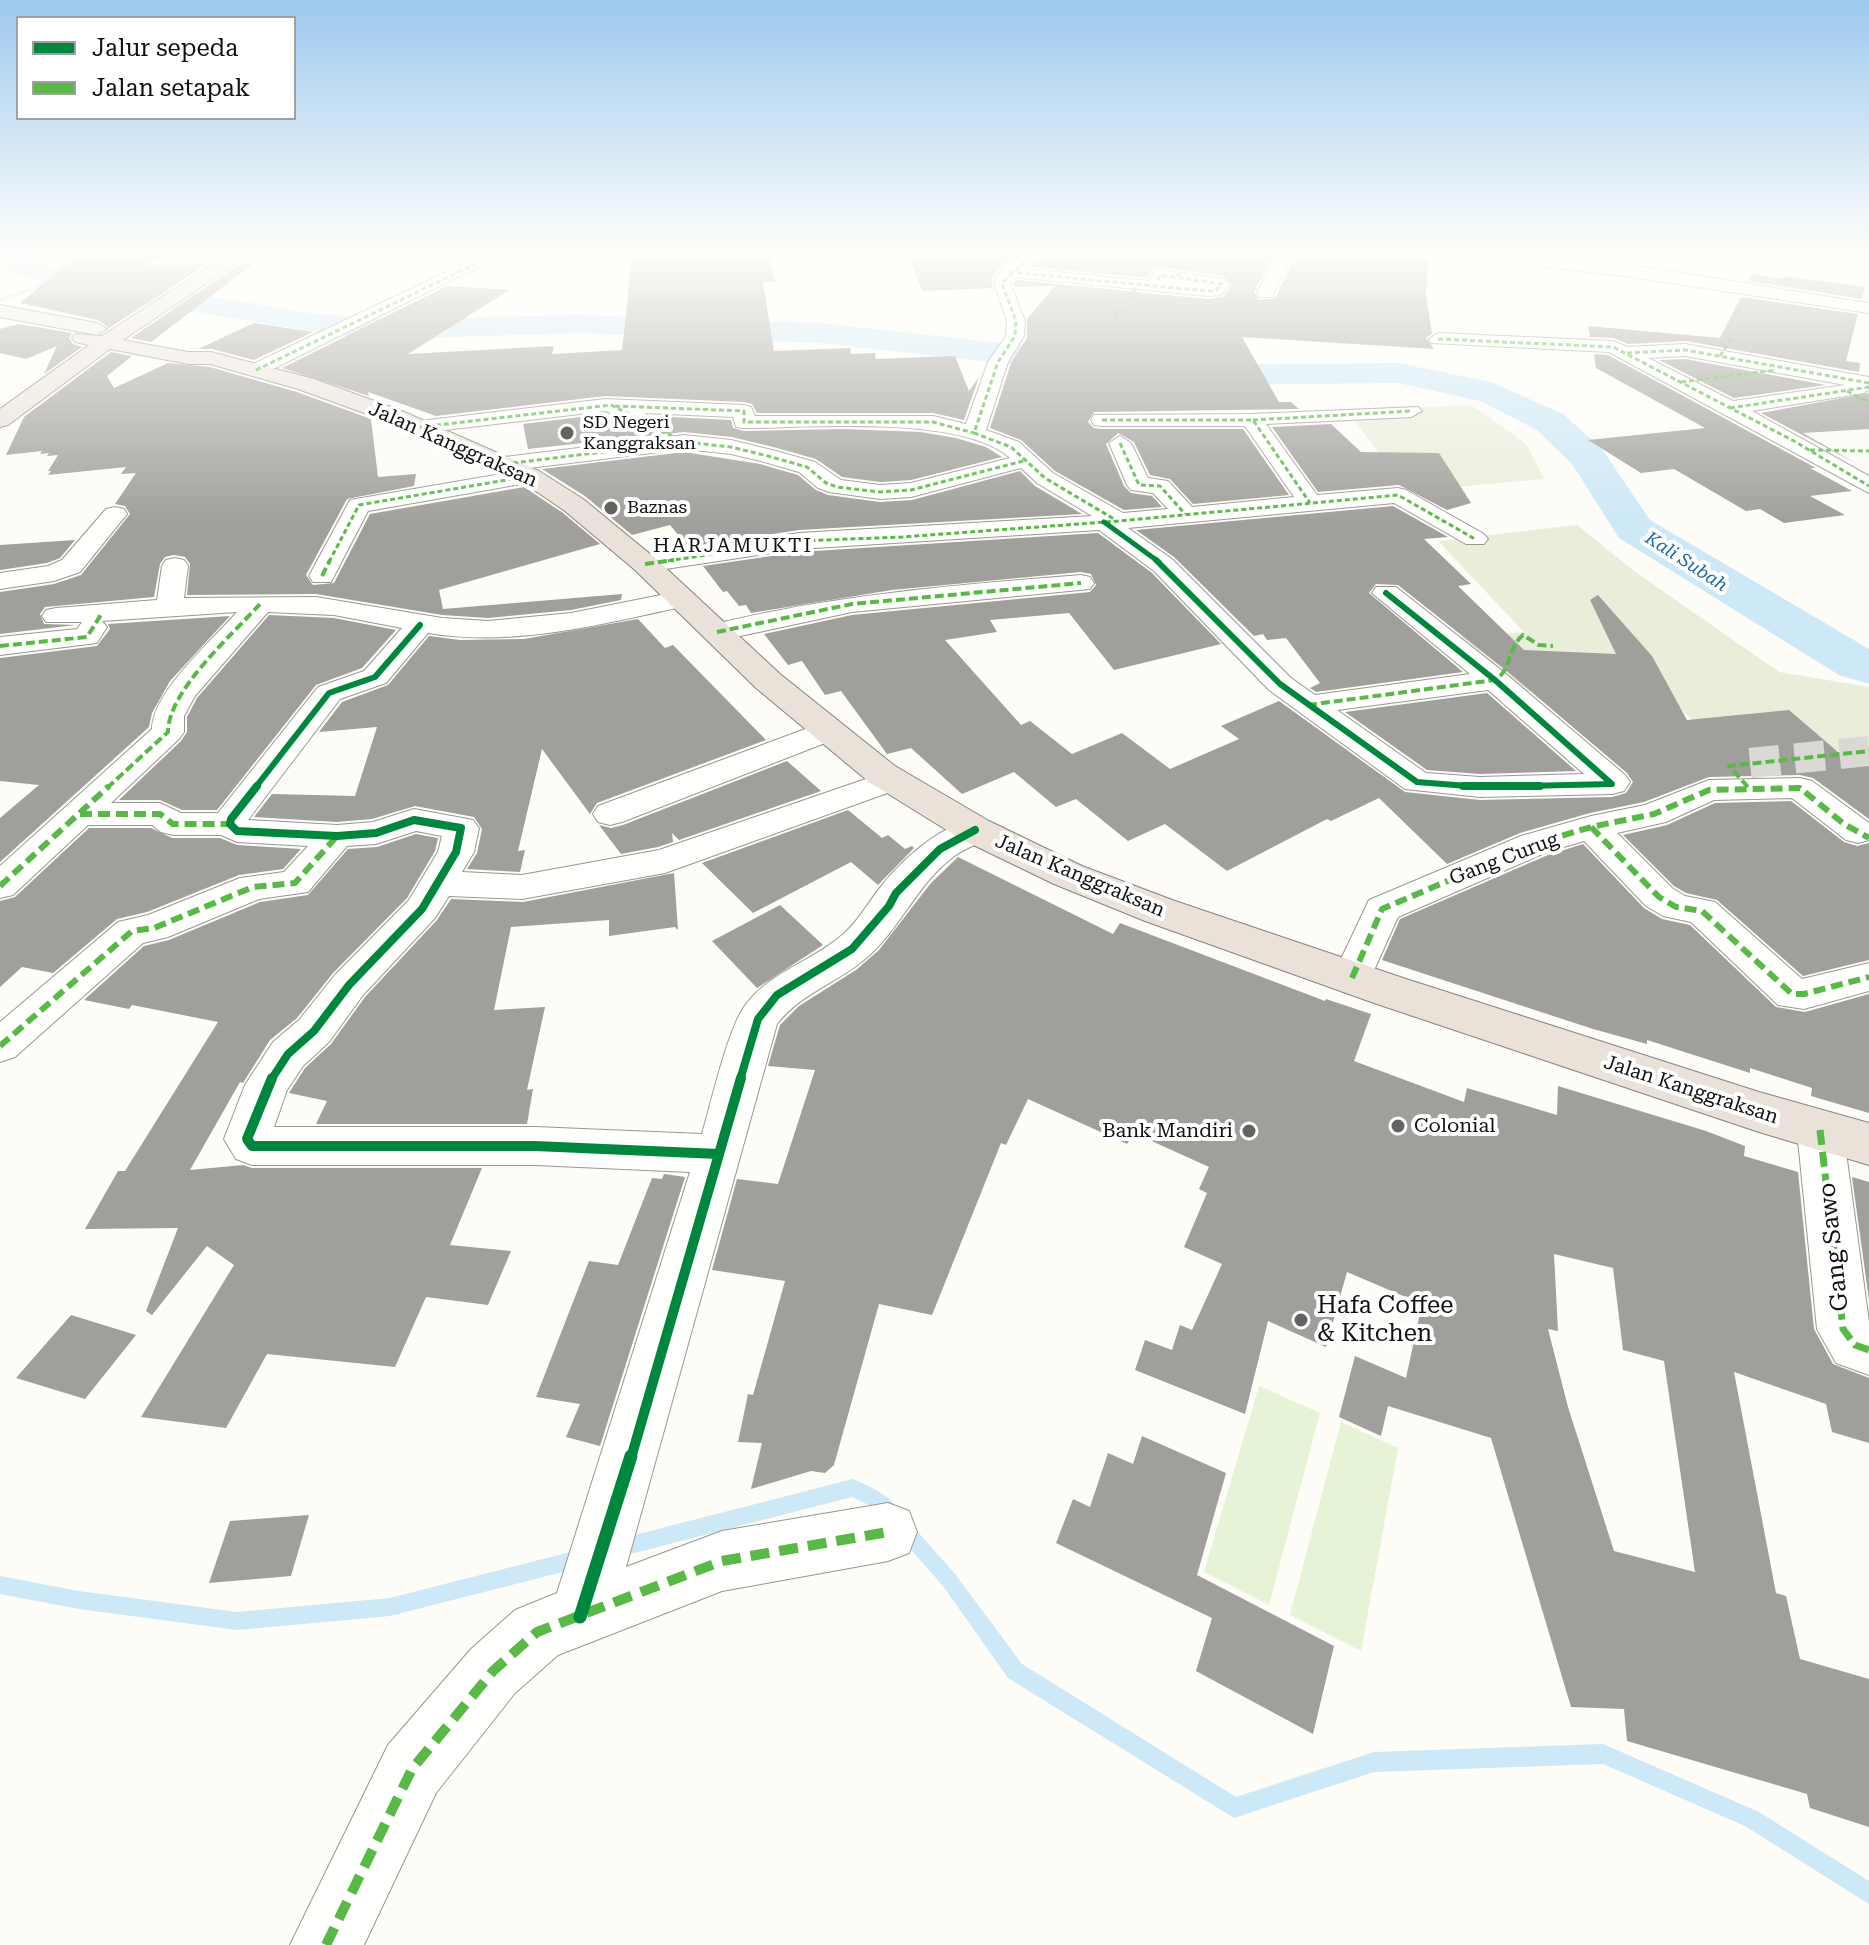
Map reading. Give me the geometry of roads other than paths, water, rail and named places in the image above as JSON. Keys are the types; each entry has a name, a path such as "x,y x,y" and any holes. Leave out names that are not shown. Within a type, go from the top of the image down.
{"highway":[{"path":"13,383 86,342"},
{"path":"0,420 60,377 97,342"},
{"name":"Jalan Kanggraksan","path":"141,342 188,358 211,358 306,384 420,427 518,470 574,505 645,564 827,731 892,780 975,830 1081,880 1352,978 1869,1144"},
{"name":"Jalan Kanggraksan","path":"165,342 205,352 211,358"},
{"path":"60,377 115,357 161,351"}],"street":[{"path":"256,370 317,342"},
{"path":"974,433 998,362 1011,342"},
{"path":"1504,342 1606,346 1627,353 1810,450 1869,486"},
{"path":"1720,356 1729,342"},
{"path":"1627,353 1678,350 1791,367 1869,385"},
{"path":"1681,382 1791,367"},
{"path":"1730,408 1869,385"},
{"path":"1847,391 1869,403"},
{"path":"615,406 684,442"},
{"path":"420,427 615,406 744,411 744,422 933,422 974,433 1011,447 1045,478 1111,522 1163,565 1280,684 1422,784 1531,788 1612,784 1495,680 1386,593"},
{"path":"1102,420 1253,420 1411,411"},
{"path":"1253,420 1260,436 1269,442 1310,503"},
{"path":"322,576 359,505 363,503 440,494 518,470 684,442 731,447 768,456 807,467 826,483 837,487 880,492 911,490 1027,460"},
{"path":"1120,443 1139,485 1160,486 1185,514"},
{"path":"1810,450 1869,451"},
{"path":"645,564 799,541 1111,522 1398,495 1475,539"},
{"path":"0,581 54,573 71,566 115,514"},
{"path":"169,609 175,566"},
{"path":"717,632 795,611 850,603 1081,583"},
{"path":"56,616 260,604 319,605 420,625 463,629 573,620 681,599"},
{"path":"0,886 168,732 168,716 182,692 260,604"},
{"path":"0,646 87,637 102,613"},
{"path":"230,824 329,693 375,677 420,625"},
{"path":"1308,705 1495,680"},
{"path":"610,814 827,731"},
{"name":"Gang Curug","path":"1352,978 1382,909 1534,844 1591,827 1654,814 1749,775 1800,788 1864,835"},
{"path":"438,883 522,887 651,865 892,780"},
{"path":"80,814 160,814 173,824 230,824 237,831 337,836 376,833 410,820 461,826 456,852 422,909 349,985 314,1031 288,1054 267,1085 248,1129 247,1139 252,1146 535,1146 719,1154"},
{"path":"1591,827 1659,897 1676,907 1702,911 1792,994 1804,994 1869,977"},
{"path":"586,1597 613,1516 758,1019 777,995 852,949 889,906 896,893 940,849 975,830"},
{"path":"0,1046 132,931 154,928 253,887 295,883 337,836"},
{"name":"Gang Sawo","path":"1820,1130 1843,1329 1855,1345 1869,1350"},
{"path":"326,1945 412,1769 493,1671 537,1632 586,1597 722,1561 888,1532"}],"waterway":[{"name":"Kali Subah","path":"900,342 1201,375 1398,373 1491,393 1550,422 1588,457 1634,529 1747,600 1869,668"},
{"path":"619,1548 853,1488 879,1501 892,1515"},
{"path":"904,1529 949,1580 1015,1671 1234,1808 1374,1762 1603,1754 1752,1819 1869,1893"},
{"path":"0,1585 79,1600 237,1621 390,1607 582,1558"}],"tunnel":[{"path":"1750,763 1869,751"}],"place":[{"name":"SD Negeri Kanggraksan","path":"567,433"},
{"name":"Baznas","path":"611,508"},
{"name":"Colonial","path":"1398,1126"},
{"name":"Bank Mandiri","path":"1249,1131"},
{"name":"Hafa Coffee & Kitchen","path":"1301,1320"}],"district":[{"name":"HARJAMUKTI","path":"733,546"}]}
